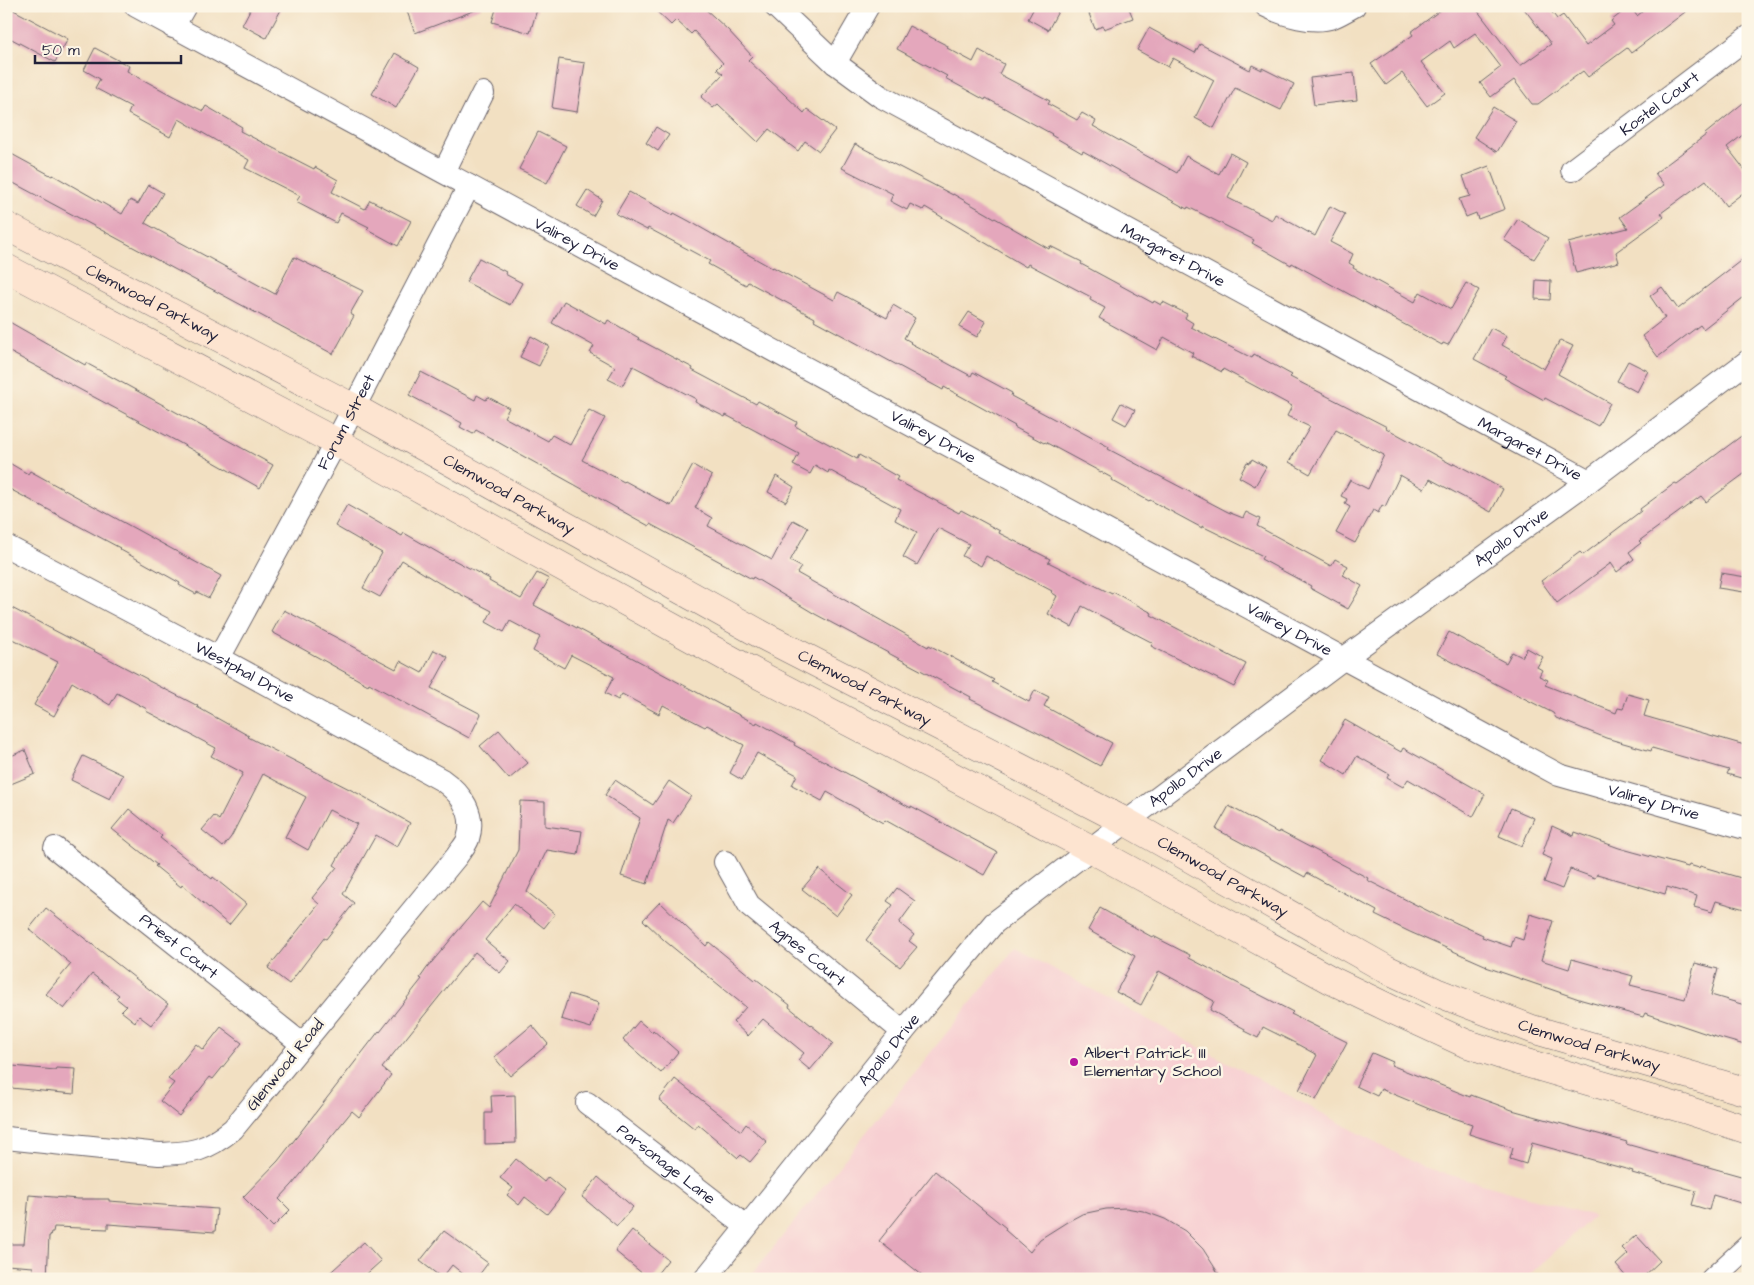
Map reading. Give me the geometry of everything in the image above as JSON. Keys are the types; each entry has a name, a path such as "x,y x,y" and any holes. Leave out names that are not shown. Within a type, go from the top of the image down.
{"street":[{"name":"Valirey Drive","path":"136,6 1559,775 1748,829"},
{"path":"174,27 185,6"},
{"name":"Margaret Drive","path":"776,6 834,63 880,96 1588,481"},
{"path":"834,63 868,6"},
{"path":"1266,6 1280,13 1304,19 1331,18 1354,6"},
{"name":"Kostel Court","path":"1572,170 1748,37"},
{"path":"444,172 483,93"},
{"name":"Forum Street","path":"219,658 336,442 469,186"},
{"name":"Clemwood Parkway","path":"6,226 354,408 764,636 1126,822 1386,969 1436,992 1532,1029 1748,1092"},
{"path":"6,268 336,442 746,668 1091,849 1333,981 1394,1012 1465,1043 1748,1130"},
{"name":"Apollo Drive","path":"705,1279 903,1032 994,923 1343,659 1588,481 1748,361"},
{"name":"Westphal Drive","path":"6,546 219,658 442,780 460,794 469,813"},
{"name":"Glenwood Road","path":"6,1138 160,1154 184,1154 205,1148 220,1140 233,1129 457,856 468,839 469,813"},
{"name":"Priest Court","path":"55,848 302,1044"},
{"name":"Agnes Court","path":"725,862 749,905 903,1032"},
{"name":"Parsonage Lane","path":"587,1103 746,1226"},
{"path":"1712,1279 1748,1246"}],"shaded area":[{"name":"Albert Patrick III Elementary School","path":"1015,948 1422,1167 1594,1216 1525,1279 748,1279"}],"building":[{"path":"6,6 68,39 55,62 6,36"},
{"path":"252,6 283,6 266,38 242,25"},
{"path":"405,6 481,6 481,8 415,33"},
{"path":"497,6 538,6 530,33 492,22"},
{"path":"651,6 702,6 752,56 748,60 804,113 807,109 835,130 819,151 805,141 798,151 769,129 758,142 718,104 713,108 701,97 723,74 717,69 723,63 694,31 691,34 676,20 671,25"},
{"path":"1035,6 1061,6 1048,30 1028,19"},
{"path":"1086,6 1128,6 1133,18 1104,29 1103,26 1095,29"},
{"path":"1446,6 1474,6 1520,66 1551,44 1522,6 1547,6 1557,19 1563,15 1586,46 1614,25 1611,21 1630,6 1637,16 1649,6 1693,6 1631,53 1627,48 1588,77 1583,71 1538,104 1532,104 1514,80 1491,97 1480,83 1501,67 1475,33 1454,48 1450,41 1421,62 1445,93 1427,106 1402,73 1386,85 1371,64 1413,35 1411,32"},
{"path":"909,26 948,46 947,48 973,62 979,50 1004,64 999,74 1050,101 1048,104 1077,120 1082,113 1096,121 1093,126 1177,173 1186,156 1219,174 1230,153 1246,162 1228,198 1272,220 1275,214 1315,236 1330,206 1345,214 1330,242 1353,254 1349,263 1354,266 1353,268 1415,302 1420,292 1451,309 1466,283 1479,290 1448,345 1443,343 1442,345 1292,263 1291,265 1252,243 1254,240 1188,207 1187,209 1083,151 1082,153 1052,134 986,98 985,100 945,78 947,76 897,49"},
{"path":"1149,28 1195,53 1200,44 1250,70 1252,65 1262,70 1262,68 1294,84 1281,110 1235,88 1214,128 1195,118 1214,80 1173,58 1168,67 1137,50"},
{"path":"95,48 129,66 127,71 203,111 206,106 242,127 240,131 338,180 332,192 365,209 370,200 411,221 398,246 367,229 369,227 341,213 336,223 296,202 300,196 245,168 249,160 179,119 170,137 128,114 131,107 95,88 100,79 84,70"},
{"path":"395,53 419,67 396,108 372,94"},
{"path":"559,59 585,63 577,112 552,108"},
{"path":"1354,73 1357,100 1314,105 1310,78"},
{"path":"1748,99 1748,131 1727,147 1748,174 1748,189 1726,206 1706,180 1661,213 1664,217 1616,252 1619,262 1576,273 1568,243 1628,228 1620,217 1664,185 1655,173 1706,135"},
{"path":"1493,107 1516,121 1497,152 1474,137"},
{"path":"656,127 669,135 658,151 646,143"},
{"path":"538,132 566,146 547,183 519,169"},
{"path":"855,144 953,194 1049,249 1050,246 1082,262 1081,264 1153,303 1154,301 1161,305 1163,302 1187,314 1185,318 1193,323 1191,327 1252,358 1254,354 1292,375 1290,377 1387,427 1453,465 1454,463 1503,489 1491,512 1430,479 1424,489 1400,475 1385,507 1382,505 1378,513 1373,510 1355,543 1336,533 1350,507 1345,504 1347,499 1341,496 1350,480 1368,489 1384,455 1336,430 1310,474 1289,462 1310,427 1287,416 1292,406 1223,369 1222,372 1191,356 1193,353 1164,337 1157,350 1099,318 1105,308 1090,300 1091,297 1028,264 1026,267 925,207 923,210 910,204 907,210 890,201 893,194 842,168"},
{"path":"6,151 122,214 130,200 138,204 149,185 163,193 145,223 275,294 294,257 363,291 350,314 354,316 333,354 6,179"},
{"path":"1489,166 1505,209 1478,219 1476,213 1466,217 1459,199 1470,196 1463,176"},
{"path":"587,190 602,200 593,216 577,206"},
{"path":"629,192 673,215 674,213 772,268 834,300 838,292 887,318 893,305 915,318 904,338 910,343 971,376 973,372 1012,393 1011,396 1228,512 1243,518 1246,512 1260,519 1257,526 1331,566 1335,559 1348,566 1343,575 1362,586 1348,609 1310,588 1311,586 1261,559 1263,556 1149,501 1111,480 1112,478 1014,427 944,387 943,390 748,282 746,285 708,264 710,261 648,228 647,230 616,214"},
{"path":"1518,219 1548,238 1534,259 1504,240"},
{"path":"1748,255 1748,294 1703,329 1700,325 1658,357 1642,336 1665,318 1650,296 1662,287 1678,309"},
{"path":"479,258 522,283 510,305 466,282"},
{"path":"1536,280 1551,281 1550,300 1535,299"},
{"path":"564,301 606,324 608,320 638,339 693,368 692,370 756,404 758,401 797,422 795,426 857,459 859,455 898,477 896,480 959,513 961,510 1000,531 999,533 1050,559 1048,562 1112,594 1113,592 1152,613 1151,615 1246,664 1234,687 1151,646 1153,643 1082,606 1072,627 1048,614 1057,596 1052,591 986,556 981,566 962,556 969,544 938,528 917,565 903,557 917,532 895,520 900,509 829,470 828,473 815,465 810,474 793,465 799,454 726,415 725,417 695,402 696,399 633,366 622,386 608,379 615,367 590,353 594,346 552,323"},
{"path":"969,312 986,322 977,337 959,327"},
{"path":"6,320 85,365 86,363 273,465 260,488 6,350"},
{"path":"1491,328 1507,336 1502,345 1544,369 1560,340 1573,346 1558,374 1610,403 1598,426 1545,398 1544,400 1504,378 1506,376 1474,359"},
{"path":"531,336 549,346 539,366 520,357"},
{"path":"1628,361 1648,371 1637,392 1617,381"},
{"path":"421,372 475,400 477,395 486,400 488,397 509,408 504,417 548,441 552,435 570,445 589,410 605,418 582,460 671,506 693,465 712,476 695,508 712,518 708,526 772,560 793,520 808,528 790,561 801,567 797,573 928,647 929,645 994,680 992,682 1029,702 1035,690 1049,697 1044,706 1112,743 1100,766 970,699 971,697 815,614 753,577 752,579 650,524 649,526 476,430 473,434 460,427 462,423 409,395"},
{"path":"1121,403 1135,410 1126,425 1113,418"},
{"path":"1748,431 1748,471 1706,502 1701,496 1639,541 1641,543 1629,552 1634,559 1617,572 1611,563 1557,603 1541,581 1580,552 1583,555 1641,511 1640,509"},
{"path":"1252,459 1266,467 1255,486 1239,477 1247,462 1250,463"},
{"path":"6,461 28,474 30,471 221,576 209,598 179,585 180,583 120,548 6,487"},
{"path":"776,476 794,487 786,502 768,492"},
{"path":"347,505 402,536 404,533 451,560 490,579 489,581 521,599 537,573 549,579 534,605 756,724 757,722 795,743 794,745 997,852 984,875 885,820 883,823 827,792 822,801 792,785 797,775 757,753 742,780 730,773 744,745 707,725 705,727 663,705 659,714 622,694 618,700 605,693 614,677 571,655 564,668 533,651 540,637 510,621 504,632 486,622 492,611 439,583 402,560 380,597 363,588 382,553 335,526"},
{"path":"1721,573 1746,577 1744,592 1718,588"},
{"path":"6,605 198,706 248,737 359,794 410,823 397,847 376,835 343,894 354,903 289,984 268,968 319,904 312,898 337,867 334,865 357,824 329,810 308,850 285,837 306,797 263,774 231,837 223,847 202,830 214,816 219,820 243,773 211,756 216,748 146,711 147,709 117,693 110,705 72,682 54,716 34,705 58,662 6,636"},
{"path":"284,610 396,669 400,661 422,673 434,650 448,657 431,688 481,714 469,738 272,632"},
{"path":"1449,632 1506,663 1512,652 1522,657 1527,648 1543,657 1537,667 1542,670 1539,676 1548,680 1545,685 1616,713 1618,708 1623,709 1628,694 1649,700 1644,716 1748,746 1748,780 1727,774 1729,770 1652,748 1651,751 1606,738 1556,718 1553,713 1437,654"},
{"path":"1345,720 1401,752 1403,748 1485,794 1473,817 1408,779 1403,787 1387,778 1389,774 1357,756 1346,775 1322,760"},
{"path":"499,730 528,763 509,779 480,746"},
{"path":"25,750 35,774 6,786 6,758"},
{"path":"83,756 123,775 110,799 71,780"},
{"path":"615,780 653,805 669,781 691,796 673,823 668,820 647,884 621,876 640,818 605,795"},
{"path":"520,801 545,802 545,826 582,831 578,855 547,850 527,892 555,914 544,928 514,904 485,940 510,961 500,973 475,952 382,1068 391,1075 359,1117 352,1111 279,1199 290,1210 273,1227 243,1197 278,1161 422,979 420,978 427,968 482,902 489,908 518,850"},
{"path":"1229,806 1368,878 1367,880 1442,918 1483,935 1482,937 1511,947 1514,937 1523,940 1530,914 1553,921 1541,960 1569,969 1572,959 1633,976 1630,985 1685,999 1695,963 1718,969 1711,995 1748,1006 1748,1046 1645,1013 1643,1017 1582,1000 1486,967 1410,932 1375,915 1377,911 1307,873 1305,877 1216,829"},
{"path":"1511,808 1534,818 1522,846 1499,836"},
{"path":"129,809 162,836 160,838 246,904 229,925 112,829"},
{"path":"1552,826 1574,836 1575,832 1619,848 1688,867 1689,865 1699,868 1700,866 1748,880 1748,910 1716,901 1712,912 1694,907 1697,896 1667,887 1665,894 1597,874 1595,878 1570,869 1562,889 1544,882 1552,859 1542,855"},
{"path":"819,869 852,895 836,916 802,889"},
{"path":"897,888 915,901 899,923 914,935 909,941 917,947 900,967 866,940 893,905 887,901"},
{"path":"660,902 706,946 709,942 755,980 790,1005 789,1007 833,1043 810,1070 798,1060 804,1053 763,1019 748,1036 733,1022 746,1007 665,941 643,920"},
{"path":"46,908 168,1004 151,1025 139,1016 135,1022 121,1011 126,1006 116,998 119,995 92,974 64,1009 46,994 71,964 29,929"},
{"path":"1100,908 1152,937 1190,955 1189,958 1293,1012 1291,1014 1347,1042 1316,1100 1299,1090 1317,1055 1297,1044 1263,1027 1258,1038 1244,1031 1245,1029 1210,1010 1214,1001 1159,971 1141,1005 1116,992 1135,956 1088,930"},
{"path":"569,994 599,1003 591,1028 561,1019"},
{"path":"639,1021 652,1032 653,1030 678,1052 661,1073 623,1040"},
{"path":"532,1025 548,1044 510,1076 494,1057"},
{"path":"221,1027 242,1043 213,1079 210,1077 179,1116 160,1101 174,1083 168,1079 196,1044 203,1050"},
{"path":"1372,1053 1393,1062 1391,1065 1470,1097 1471,1095 1512,1110 1748,1178 1748,1189 1744,1204 1713,1195 1709,1210 1692,1205 1696,1191 1532,1143 1526,1164 1510,1159 1513,1148 1469,1134 1472,1124 1439,1113 1381,1089 1377,1096 1356,1086"},
{"path":"13,1066 55,1070 56,1068 76,1069 74,1094 11,1088"},
{"path":"675,1079 741,1131 746,1124 767,1142 750,1162 741,1155 738,1158 698,1124 695,1129 659,1100"},
{"path":"515,1095 516,1143 485,1144 485,1113 492,1113 491,1096"},
{"path":"516,1159 544,1182 548,1177 565,1191 547,1214 525,1197 519,1205 507,1195 513,1188 500,1178"},
{"path":"935,1171 1006,1228 1005,1230 1030,1252 1040,1239 1082,1214 1106,1209 1126,1208 1143,1211 1165,1219 1185,1231 1203,1249 1222,1279 927,1279 879,1241"},
{"path":"598,1177 633,1207 617,1226 582,1197"},
{"path":"29,1195 78,1199 109,1199 109,1201 217,1209 215,1232 108,1224 108,1229 54,1227 53,1232 49,1236 47,1278 32,1278 33,1267 6,1265 6,1244 24,1244"},
{"path":"632,1230 668,1260 653,1279 649,1279 615,1251"},
{"path":"444,1231 488,1263 476,1279 469,1279 452,1265 442,1278 420,1261"},
{"path":"1636,1235 1660,1261 1641,1279 1628,1279 1616,1265 1628,1254 1622,1248"},
{"path":"364,1242 381,1261 361,1279 323,1279"}],"place":[{"name":"Albert Patrick III Elementary School","path":"1074,1062"}]}
